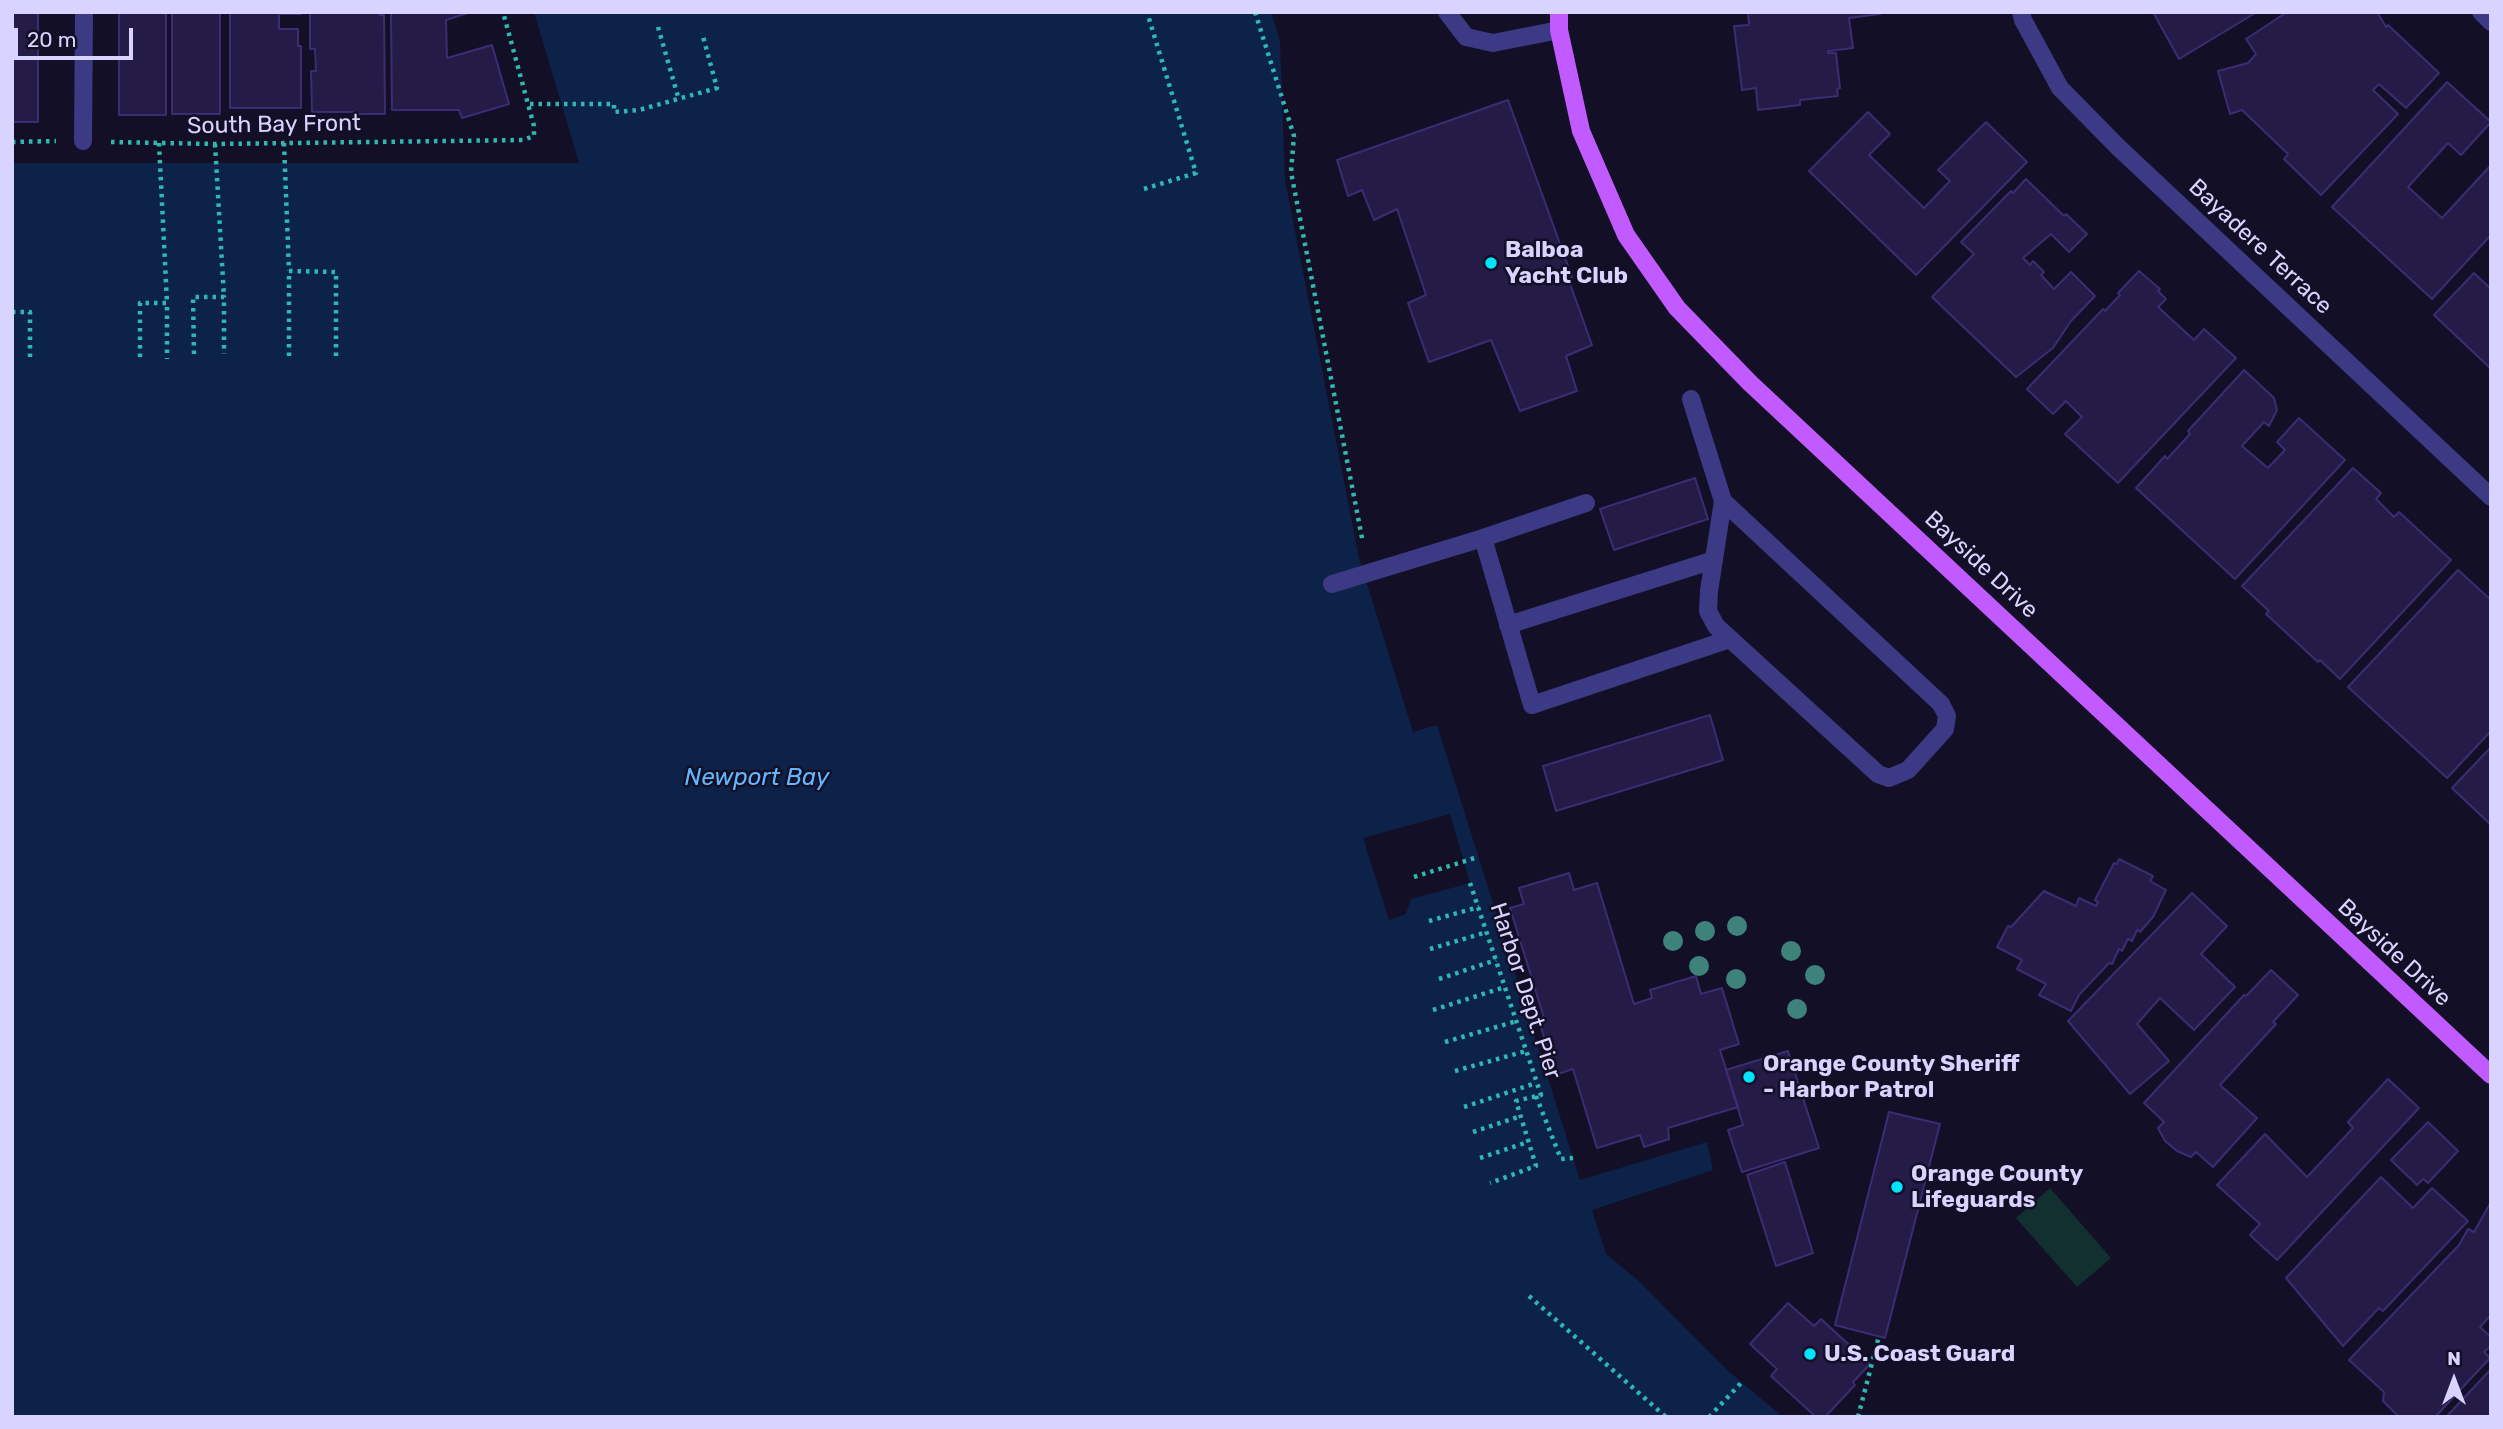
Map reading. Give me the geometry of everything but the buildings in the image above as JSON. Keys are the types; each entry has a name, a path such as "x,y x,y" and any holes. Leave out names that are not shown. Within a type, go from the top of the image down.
{"main road":[{"name":"Bayside Drive","path":"1559,21 1581,131 1626,235 1677,308 1750,383 2491,1075"}],"street":[{"path":"83,141 84,12"},
{"path":"1447,12 1466,37 1493,43 1559,21"},
{"name":"Bayadere Terrace","path":"2021,12 2060,88 2118,147 2491,497"},
{"path":"2481,12 2491,22"},
{"path":"1691,399 1723,501 1708,611 1716,626 1878,774 1889,778 1908,771 1945,729 1947,716 1941,704 1723,501"},
{"path":"1332,584 1586,503"},
{"path":"1483,538 1532,705 1730,639"},
{"path":"1508,625 1714,560"}],"path":[{"path":"503,12 530,104 614,104 614,112 639,110 717,88 702,33"},
{"path":"1144,188 1196,173 1147,12"},
{"path":"1255,12 1294,136 1291,172 1364,543 1354,545"},
{"path":"658,27 678,100"},
{"name":"South Bay Front","path":"12,142 215,144 523,140 534,135 530,104"},
{"path":"284,143 289,356"},
{"path":"159,144 167,359"},
{"path":"215,144 224,297 224,354"},
{"path":"289,271 336,272 336,356"},
{"path":"194,354 193,297 224,297"},
{"path":"140,357 140,303 167,303"},
{"path":"12,313 30,313 30,358"},
{"path":"1414,877 1478,857"},
{"name":"Harbor Dept. Pier","path":"1471,883 1541,1095 1516,1101 1521,1116"},
{"path":"1429,921 1479,907"},
{"path":"1430,949 1487,932"},
{"path":"1439,979 1496,960"},
{"path":"1433,1010 1505,986"},
{"path":"1445,1042 1517,1021"},
{"path":"1455,1071 1526,1051"},
{"path":"1464,1107 1536,1083"},
{"path":"1536,1096 1561,1160 1573,1157"},
{"path":"1473,1132 1521,1116 1536,1166 1490,1183"},
{"path":"1480,1158 1528,1142"},
{"path":"1529,1296 1666,1417"},
{"path":"1858,1417 1879,1336"},
{"path":"1709,1417 1742,1382"}],"green space":[{"path":"2050,1188 2111,1258 2077,1287 2016,1218"}],"water":[{"name":"Newport Bay","path":"534,12 1271,12 1280,41 1285,180 1359,558 1413,732 1437,725 1580,1180 1707,1142 1713,1170 1592,1210 1606,1254 1639,1281 1727,1370 1783,1417 12,1417 12,163 579,163"}],"pier":[{"path":"1450,814 1470,883 1411,899 1406,914 1389,920 1363,838"}],"place":[{"name":"Balboa Yacht Club","path":"1491,263"},
{"name":"Orange County Sheriff - Harbor Patrol","path":"1749,1077"},
{"name":"Orange County Lifeguards","path":"1897,1187"},
{"name":"U.S. Coast Guard","path":"1810,1354"}]}
